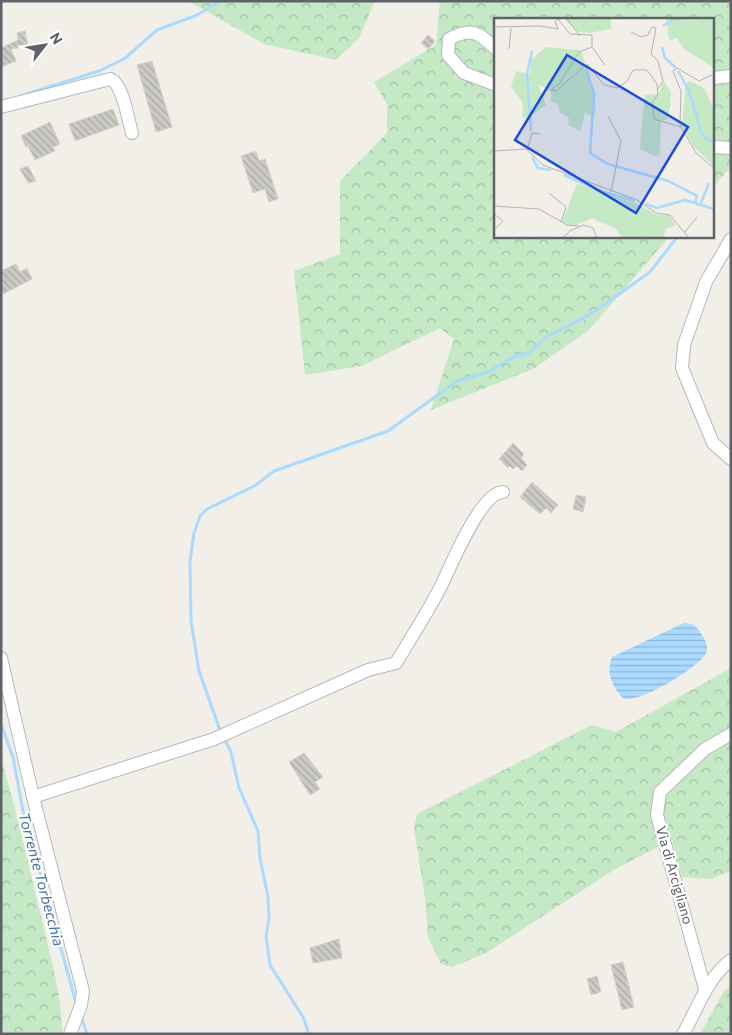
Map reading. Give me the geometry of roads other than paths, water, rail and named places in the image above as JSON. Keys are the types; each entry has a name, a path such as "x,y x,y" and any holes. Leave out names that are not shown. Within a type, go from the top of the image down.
{"street":[{"path":"494,47 480,34 463,31 449,39 448,55 464,73 494,84"},
{"path":"714,78 731,76"},
{"path":"1,107 110,79 114,80 119,88 132,133"},
{"path":"714,147 731,148"},
{"path":"731,239 706,282 684,344 682,368 713,443 731,459"},
{"path":"33,797 214,739 368,670 396,663 440,589 472,524 496,494 503,492"},
{"path":"1,658 33,797 82,984 81,1005 71,1030"},
{"name":"Via di Arcigliano","path":"705,989 657,815 660,792 705,749 731,734"},
{"path":"683,1034 700,1003 705,989 720,969 731,960"}],"water":[{"path":"684,623 692,625 702,635 707,646 706,653 692,667 667,684 640,696 630,699 623,698 611,679 610,663 612,657"}],"waterway":[{"path":"20,96 99,71 124,59 157,30 197,15 220,1"},
{"path":"221,733 199,671 191,621 190,562 194,533 200,516 207,509 256,485 274,471 388,431 457,381 488,372 515,356 529,353 545,338 594,312 650,272 676,238"},
{"name":"Torrente Torbecchia","path":"1,724 13,757 23,811 76,1003"},
{"path":"224,738 231,752 239,788 258,831 260,858 268,897 269,919 266,936 270,965 303,1017 309,1034"},
{"name":"Torrente Torbecchia","path":"81,1016 87,1034"}]}
